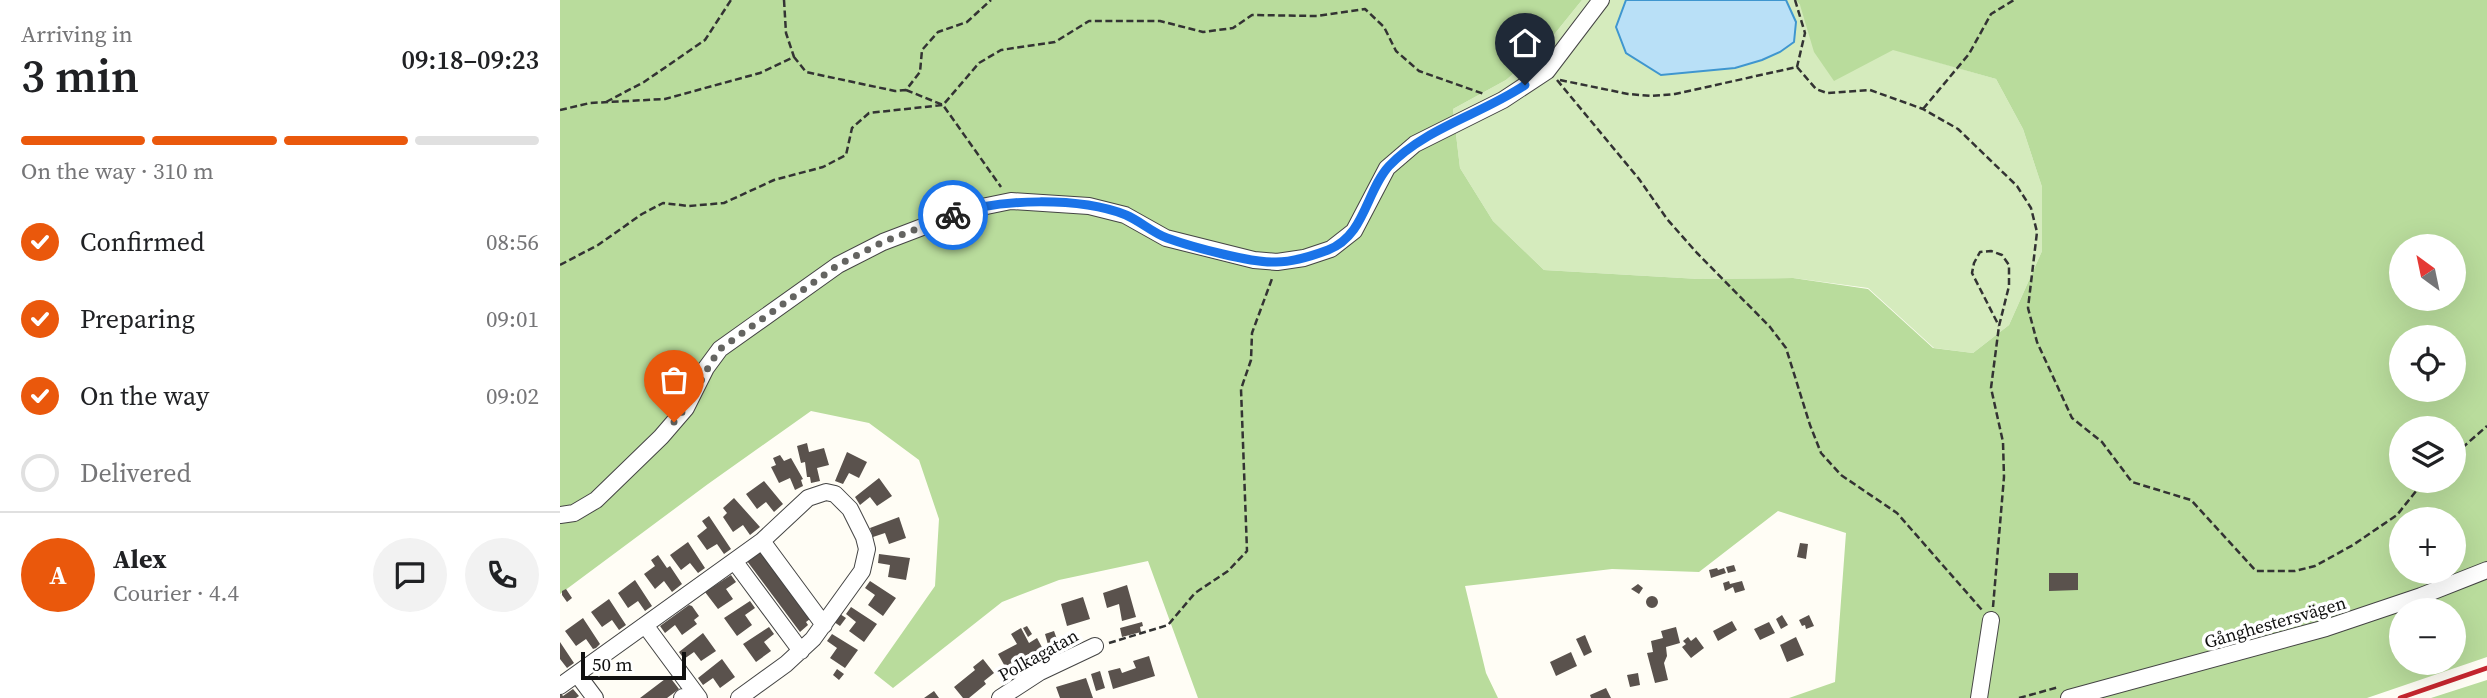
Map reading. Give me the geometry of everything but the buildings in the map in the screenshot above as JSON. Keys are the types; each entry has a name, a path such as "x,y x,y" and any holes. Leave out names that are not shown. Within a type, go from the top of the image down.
{"street":[{"path":"560,515 574,513 596,500 661,437 686,408 706,368 720,349 838,265 883,242 967,210 1011,201 1090,206 1125,215 1166,238 1254,260 1277,262 1304,258 1331,249 1354,231 1387,168 1415,144 1503,100 1547,71 1601,0"},
{"path":"560,686 762,541 800,504 816,493 835,494 850,509 864,537 866,560 857,578 824,625 801,651 739,698"},
{"path":"762,541 824,625"},
{"path":"734,562 801,651"},
{"name":"Gånghestersvägen","path":"2069,698 2326,628 2487,570"},
{"path":"1979,698 1991,620"},
{"path":"645,625 699,698"},
{"name":"Polkagatan","path":"1000,698 1041,673 1095,646"},
{"path":"577,674 595,698"}],"path":[{"path":"605,102 644,82 705,40 732,0"},
{"path":"784,0 786,33 794,57 806,72 895,91 906,90 943,105 1011,201"},
{"path":"906,90 920,72 922,50 938,32 967,22 992,0"},
{"path":"1795,0 1805,33 1797,67"},
{"path":"1923,109 1969,54 1992,14 2014,0"},
{"path":"560,265 598,245 663,202 689,206 724,203 774,180 823,167 846,155 852,128 869,113 943,105 979,62 1001,50 1055,41 1089,21 1160,22 1203,32 1234,28 1252,15 1317,16 1365,9 1384,27 1396,51 1419,71 1503,100"},
{"path":"560,110 605,102 665,99 760,73 794,57"},
{"path":"1797,67 1675,94 1651,96 1556,79 1562,90 1639,179 1667,219 1770,327 1786,348 1821,453 1840,475 1897,513 1991,620"},
{"path":"1797,67 1816,89 1827,93 1870,90 1923,109 1958,129 2017,186 2031,208 2037,232 2028,308 2037,342 2072,418 2102,442 2132,482 2191,500 2256,571 2295,571 2315,566 2353,545 2397,515 2414,493"},
{"path":"1991,620 2004,477 2003,442 1991,388 1999,326 2009,286 2009,265 2003,255 1991,251 1980,252 1973,263 1972,274 1999,326"},
{"path":"1095,646 1168,625 1195,593 1228,571 1247,551 1241,389 1251,360 1252,333 1277,262"},
{"path":"2466,444 2487,426"}],"green space":[{"path":"560,0 1582,0 1544,47 1506,80 1453,109 1460,168 1493,221 1544,270 1699,279 1793,278 1868,289 1933,348 1973,353 2009,325 2042,251 2042,187 2023,129 1996,79 1893,50 1834,81 1814,52 1800,5 1796,0 2487,0 2487,657 2466,664 2466,598 2389,598 2389,675 2434,675 2367,698 1789,698 1835,682 1846,533 1778,511 1699,572 1612,569 1465,586 1486,673 1498,698 1198,698 1148,561 1059,580 1002,602 893,688 874,673 935,586 939,519 919,460 869,423 811,411 560,594"},
{"path":"1582,0 1626,0 1616,27 1626,53 1661,75 1796,22 1786,0 1796,0 1800,5 1892,49 1996,79 2023,129 2042,187 2042,251 2009,325 1973,353 1934,348 1868,288 1793,278 1699,279 1544,270 1493,221 1460,168 1453,109 1506,80 1544,47"},
{"path":"2487,680 2487,698 2431,698"}],"water":[{"path":"1626,0 1786,0 1796,22 1794,42 1762,60 1735,68 1661,75 1626,53 1616,27"}],"railway":[{"path":"2400,698 2487,668"}],"way so far":[{"path":"674,422 686,408 706,368 720,349 838,265 883,242 953,215"}],"route":[{"path":"953,215 1011,201 1090,206 1125,215 1166,238 1207,249 1254,260 1277,262 1304,258 1331,249 1354,231 1387,168 1415,144 1503,100 1525,85"}]}
